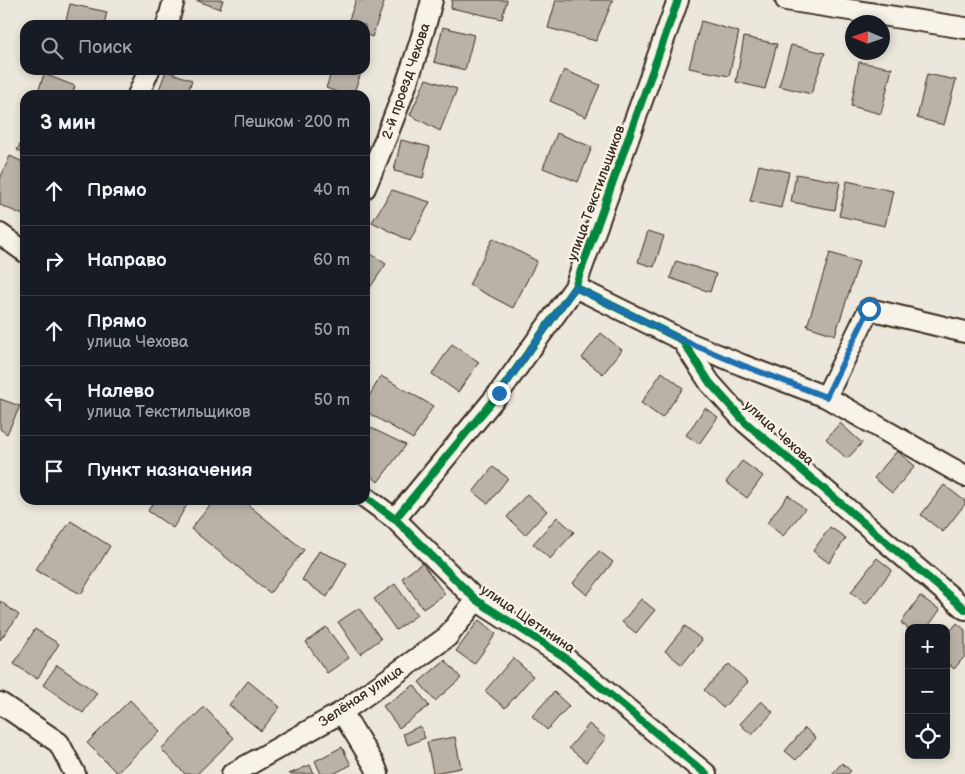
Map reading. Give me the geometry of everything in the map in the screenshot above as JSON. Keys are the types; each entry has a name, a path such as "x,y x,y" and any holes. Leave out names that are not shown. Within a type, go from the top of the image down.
{"street":[{"path":"168,20 174,0"},
{"name":"2-й проезд Чехова","path":"370,176 388,133 426,26 432,0"},
{"name":"улица Текстильщиков","path":"395,519 499,393 575,287 678,0"},
{"path":"786,0 965,28"},
{"path":"140,90 147,75"},
{"path":"0,234 20,248"},
{"path":"575,287 682,340 826,397 965,476"},
{"path":"826,397 869,309 965,332"},
{"name":"улица Чехова","path":"682,340 710,383 745,422 965,608"},
{"name":"улица Щетинина","path":"370,501 395,519 476,600 563,656 706,774"},
{"name":"Зелёная улица","path":"232,774 342,712 447,637 476,600"},
{"path":"0,703 59,743 74,774"},
{"path":"342,712 378,774"}],"building":[{"path":"195,0 223,0 220,9"},
{"path":"356,0 385,0 372,37 370,36 370,20 349,20"},
{"path":"452,0 507,0 502,19 451,8"},
{"path":"556,0 613,0 596,41 548,28"},
{"path":"70,4 107,12 105,20 66,20"},
{"path":"701,21 739,32 729,76 689,68"},
{"path":"443,27 474,35 465,70 434,62"},
{"path":"744,37 777,44 765,89 736,82"},
{"path":"791,45 825,53 811,94 779,86"},
{"path":"859,62 892,68 881,114 851,106"},
{"path":"564,70 600,85 586,117 550,101"},
{"path":"927,74 956,80 944,125 917,118"},
{"path":"44,75 75,86 74,90 39,90"},
{"path":"164,75 178,75 192,80 189,90 159,90"},
{"path":"330,75 360,75 355,90 331,90 326,88"},
{"path":"426,79 457,89 440,131 410,115"},
{"path":"557,133 592,147 578,182 543,168"},
{"path":"401,140 430,147 423,178 394,171"},
{"path":"10,156 20,161 20,214 0,205 0,179"},
{"path":"759,165 789,172 781,208 750,201"},
{"path":"796,174 840,182 835,210 791,202"},
{"path":"847,181 893,191 885,226 839,216"},
{"path":"392,190 430,202 410,241 372,222"},
{"path":"648,231 664,236 654,267 638,262"},
{"path":"493,238 537,261 513,308 469,285"},
{"path":"370,253 386,264 370,288"},
{"path":"830,253 859,262 835,335 807,326"},
{"path":"676,261 716,274 710,292 670,278"},
{"path":"601,333 622,350 603,374 582,358"},
{"path":"452,344 479,362 458,392 432,374"},
{"path":"662,372 683,388 662,418 641,403"},
{"path":"381,376 433,406 413,439 370,414 370,395"},
{"path":"0,399 20,406 7,434 0,429"},
{"path":"705,408 718,417 699,444 686,435"},
{"path":"840,423 862,443 847,459 826,439"},
{"path":"370,429 406,445 378,482 370,475"},
{"path":"897,451 915,466 892,493 874,478"},
{"path":"742,461 763,476 747,498 726,482"},
{"path":"493,467 508,478 488,504 473,492"},
{"path":"944,485 965,501 965,504 943,532 921,515"},
{"path":"527,494 547,511 525,535 507,517"},
{"path":"788,495 805,509 783,536 767,523"},
{"path":"151,505 187,505 173,528 148,511"},
{"path":"210,505 248,505 304,550 270,593 191,529"},
{"path":"557,517 574,532 550,559 533,544"},
{"path":"71,521 110,546 81,594 35,570"},
{"path":"830,527 846,538 829,563 813,551"},
{"path":"319,551 347,563 327,597 302,580"},
{"path":"599,551 613,562 587,595 573,583"},
{"path":"877,558 892,570 866,604 851,592"},
{"path":"422,563 445,594 423,609 402,578"},
{"path":"395,584 417,615 396,630 374,599"},
{"path":"920,596 940,610 930,624 905,624 905,626 901,623"},
{"path":"641,599 655,610 636,633 622,622"},
{"path":"0,601 19,615 0,640"},
{"path":"359,608 381,639 360,654 338,622"},
{"path":"479,620 496,634 474,664 456,651"},
{"path":"957,623 965,630 965,656 954,669 950,666 950,631"},
{"path":"685,626 702,640 682,665 665,651"},
{"path":"326,627 349,658 327,673 306,642"},
{"path":"35,629 59,644 37,679 14,664"},
{"path":"513,658 533,676 505,708 485,691"},
{"path":"445,660 461,678 435,701 419,682"},
{"path":"729,664 748,682 723,708 704,690"},
{"path":"57,665 97,693 83,713 43,685"},
{"path":"248,681 280,707 261,731 229,705"},
{"path":"414,685 429,706 399,728 383,706"},
{"path":"554,692 569,706 547,730 532,716"},
{"path":"130,700 160,731 117,773 87,743"},
{"path":"761,701 773,712 752,735 740,724"},
{"path":"204,707 234,738 197,774 185,774 161,749"},
{"path":"589,724 606,738 586,762 569,748"},
{"path":"420,726 425,738 408,745 403,734"},
{"path":"805,728 816,738 796,760 785,751"},
{"path":"455,737 461,768 433,773 427,742"},
{"path":"342,747 351,765 333,774 321,774 315,761"},
{"path":"842,763 851,771 848,774 832,774"},
{"path":"310,765 314,774 289,774"}],"cycle path":[{"path":"395,519 499,393 575,287 678,0"},
{"path":"575,287 682,340 710,383 745,422 965,609"},
{"path":"370,501 395,519 476,600 563,656 706,774"}],"route":[{"path":"499,393 575,287 682,340 826,397 869,309"}]}
